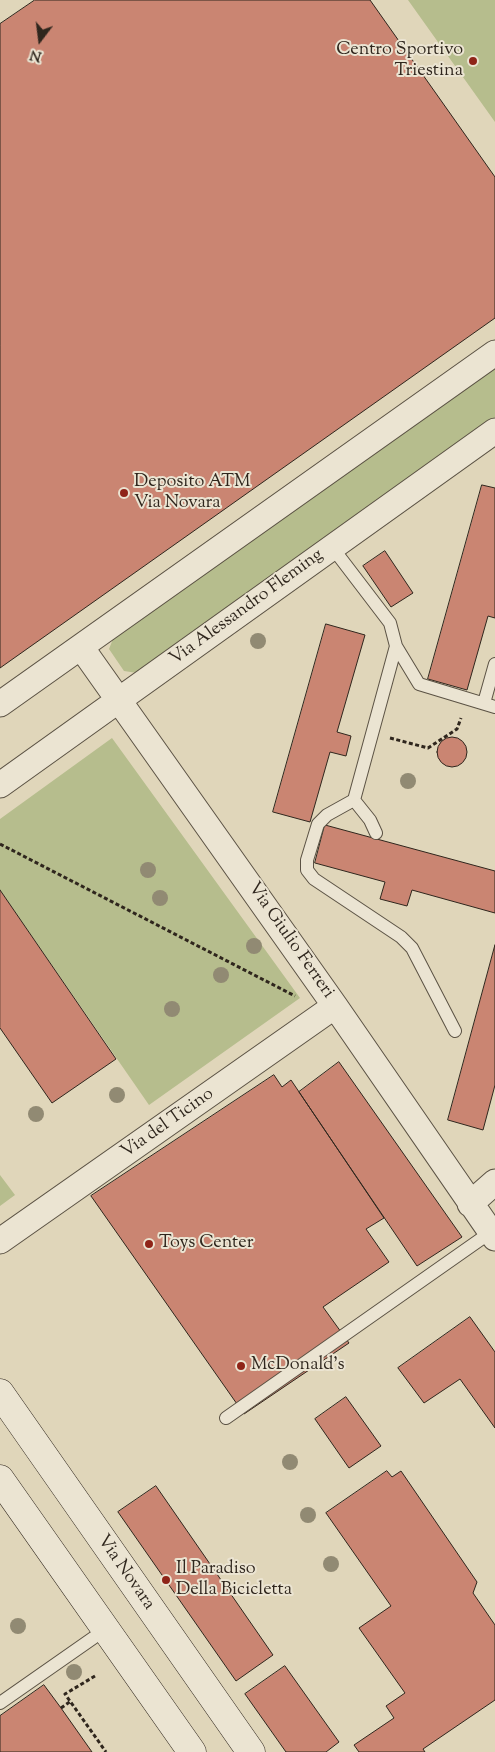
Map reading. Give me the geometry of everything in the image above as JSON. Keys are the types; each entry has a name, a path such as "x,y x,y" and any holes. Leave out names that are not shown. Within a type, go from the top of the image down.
{"street":[{"path":"0,704 495,353"},
{"name":"Via Alessandro Fleming","path":"0,784 495,431"},
{"name":"Via Giulio Ferreri","path":"81,647 335,1006 493,1235"},
{"name":"Via del Ticino","path":"0,1241 335,1006"},
{"path":"470,1204 495,1182"},
{"name":"Via Novara","path":"0,1393 251,1752"},
{"path":"2,1486 106,1629 192,1752"}],"lane":[{"path":"332,547 390,622 396,646 418,684 489,705 495,664"},
{"path":"396,646 354,800 328,815 318,824 307,860 307,870 314,879 402,937 412,948 455,1031"},
{"path":"354,800 370,820 376,833"},
{"path":"226,1418 493,1235"},
{"path":"0,1703 106,1629"}],"path":[{"path":"372,733 428,748 457,729 466,698"},
{"path":"0,844 300,998"},
{"path":"96,1676 65,1694 106,1752"},
{"path":"61,1708 70,1701"}],"green space":[{"name":"Centro Sportivo Triestina","path":"408,0 495,0 495,122"},
{"path":"495,365 495,417 137,673 124,671 109,649 113,639"},
{"path":"112,738 300,998 149,1105 0,890 0,819"},
{"path":"0,1175 15,1195 0,1206"}],"building":[{"name":"Deposito ATM Via Novara","path":"35,0 370,0 495,177 495,318 0,668 0,24"},
{"path":"482,485 495,488 495,618 488,616 467,690 428,679"},
{"path":"385,551 413,593 391,607 363,566"},
{"path":"326,624 365,635 337,732 351,736 346,756 330,752 310,822 273,812"},
{"path":"452,737 458,738 466,746 466,758 458,766 452,767 446,766 438,758 437,752 438,746 446,738"},
{"path":"325,825 495,871 495,913 412,890 407,906 380,899 385,882 315,863"},
{"path":"0,890 116,1059 52,1103 0,1028"},
{"path":"495,945 495,1085 483,1130 448,1120"},
{"path":"339,1062 462,1237 417,1266 299,1092"},
{"path":"274,1075 282,1087 291,1080 384,1218 366,1229 389,1262 323,1307 349,1343 244,1414 91,1196"},
{"path":"470,1317 495,1352 495,1428 460,1379 424,1403 398,1368"},
{"path":"346,1397 381,1446 349,1468 315,1419"},
{"path":"387,1471 392,1477 401,1471 477,1582 473,1593 495,1625 495,1700 423,1749 425,1752 359,1752 354,1745 394,1718 386,1706 405,1693 359,1628 391,1606 326,1513"},
{"path":"156,1486 273,1655 236,1681 118,1512"},
{"path":"285,1666 339,1742 326,1752 286,1752 245,1694"},
{"path":"44,1685 92,1752 0,1752 0,1716"}],"place":[{"name":"Centro Sportivo Triestina","path":"473,61"},
{"name":"Deposito ATM Via Novara","path":"124,493"},
{"name":"Toys Center","path":"149,1244"},
{"name":"McDonald's","path":"241,1366"},
{"name":"Il Paradiso Della Bicicletta","path":"166,1580"}]}
